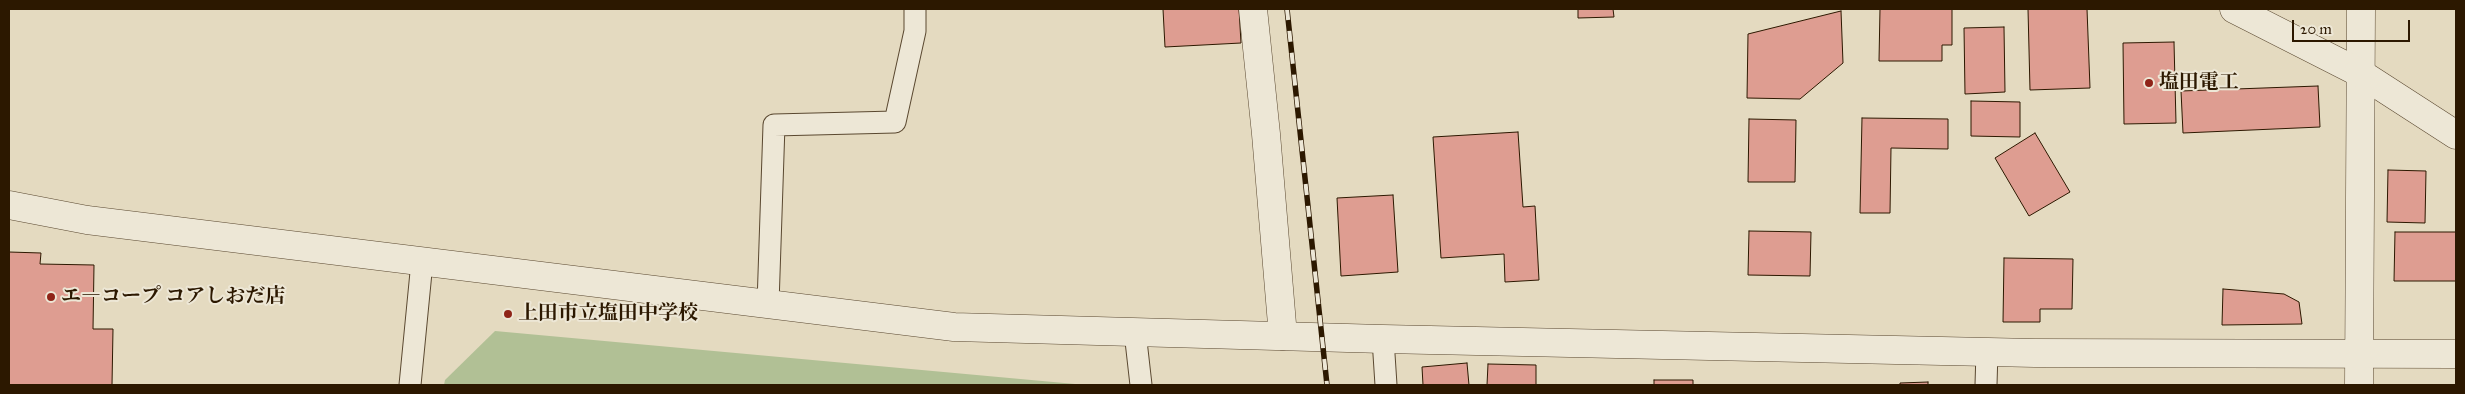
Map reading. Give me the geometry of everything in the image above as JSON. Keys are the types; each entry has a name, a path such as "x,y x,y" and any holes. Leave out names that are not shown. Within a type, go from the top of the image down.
{"street":[{"path":"1253,9 1266,134 1283,336"},
{"path":"2234,9 2360,73 2456,136"},
{"path":"2359,385 2361,9"},
{"path":"9,205 87,220 954,327 1384,339 1987,352 2456,354"}],"lane":[{"path":"768,304 774,126 895,122 915,31 915,9"},
{"path":"410,385 422,262"},
{"path":"1135,332 1141,385"},
{"path":"1384,339 1386,385"},
{"path":"1986,385 1987,352"}],"green space":[{"path":"495,331 1086,385 444,385 445,380"}],"building":[{"path":"1163,9 1239,9 1241,43 1165,47"},
{"path":"1578,9 1613,9 1614,17 1578,18"},
{"path":"1880,9 1952,9 1952,45 1942,45 1942,61 1879,61"},
{"path":"2028,9 2087,9 2090,88 2030,90"},
{"path":"1841,11 1843,63 1800,99 1747,98 1748,34"},
{"path":"2004,27 2005,92 1965,94 1964,28"},
{"name":"塩田電工","path":"2174,42 2176,123 2124,124 2123,43"},
{"path":"2318,86 2320,127 2183,133 2181,91"},
{"path":"1971,101 2020,102 2020,137 1971,136"},
{"path":"1862,118 1948,119 1948,149 1891,148 1890,213 1860,213"},
{"path":"1749,119 1796,120 1795,182 1748,182"},
{"path":"1518,132 1523,207 1535,206 1539,280 1505,282 1504,254 1441,258 1433,137"},
{"path":"2035,133 2070,192 2029,216 1995,158"},
{"path":"2388,170 2426,171 2425,223 2387,222"},
{"path":"1393,195 1398,272 1341,276 1337,198"},
{"path":"1749,231 1811,232 1810,276 1748,275"},
{"path":"2395,232 2456,232 2456,281 2394,281"},
{"name":"エ―コープ コアしおだ店","path":"9,252 41,253 40,264 94,265 93,329 113,329 112,385 9,385"},
{"path":"2004,258 2073,259 2072,309 2040,309 2040,322 2003,322"},
{"path":"2223,289 2284,294 2299,302 2302,324 2222,325"},
{"path":"1467,363 1469,385 1423,385 1422,367"},
{"path":"1488,364 1536,365 1536,385 1487,385"},
{"path":"1654,380 1693,380 1693,385 1654,385"},
{"path":"1928,382 1928,385 1900,385 1900,383"}],"railway":[{"path":"1287,9 1327,385"}],"place":[{"name":"塩田電工","path":"2149,83"},
{"name":"エ―コープ コアしおだ店","path":"51,297"},
{"name":"上田市立塩田中学校","path":"508,314"}]}
